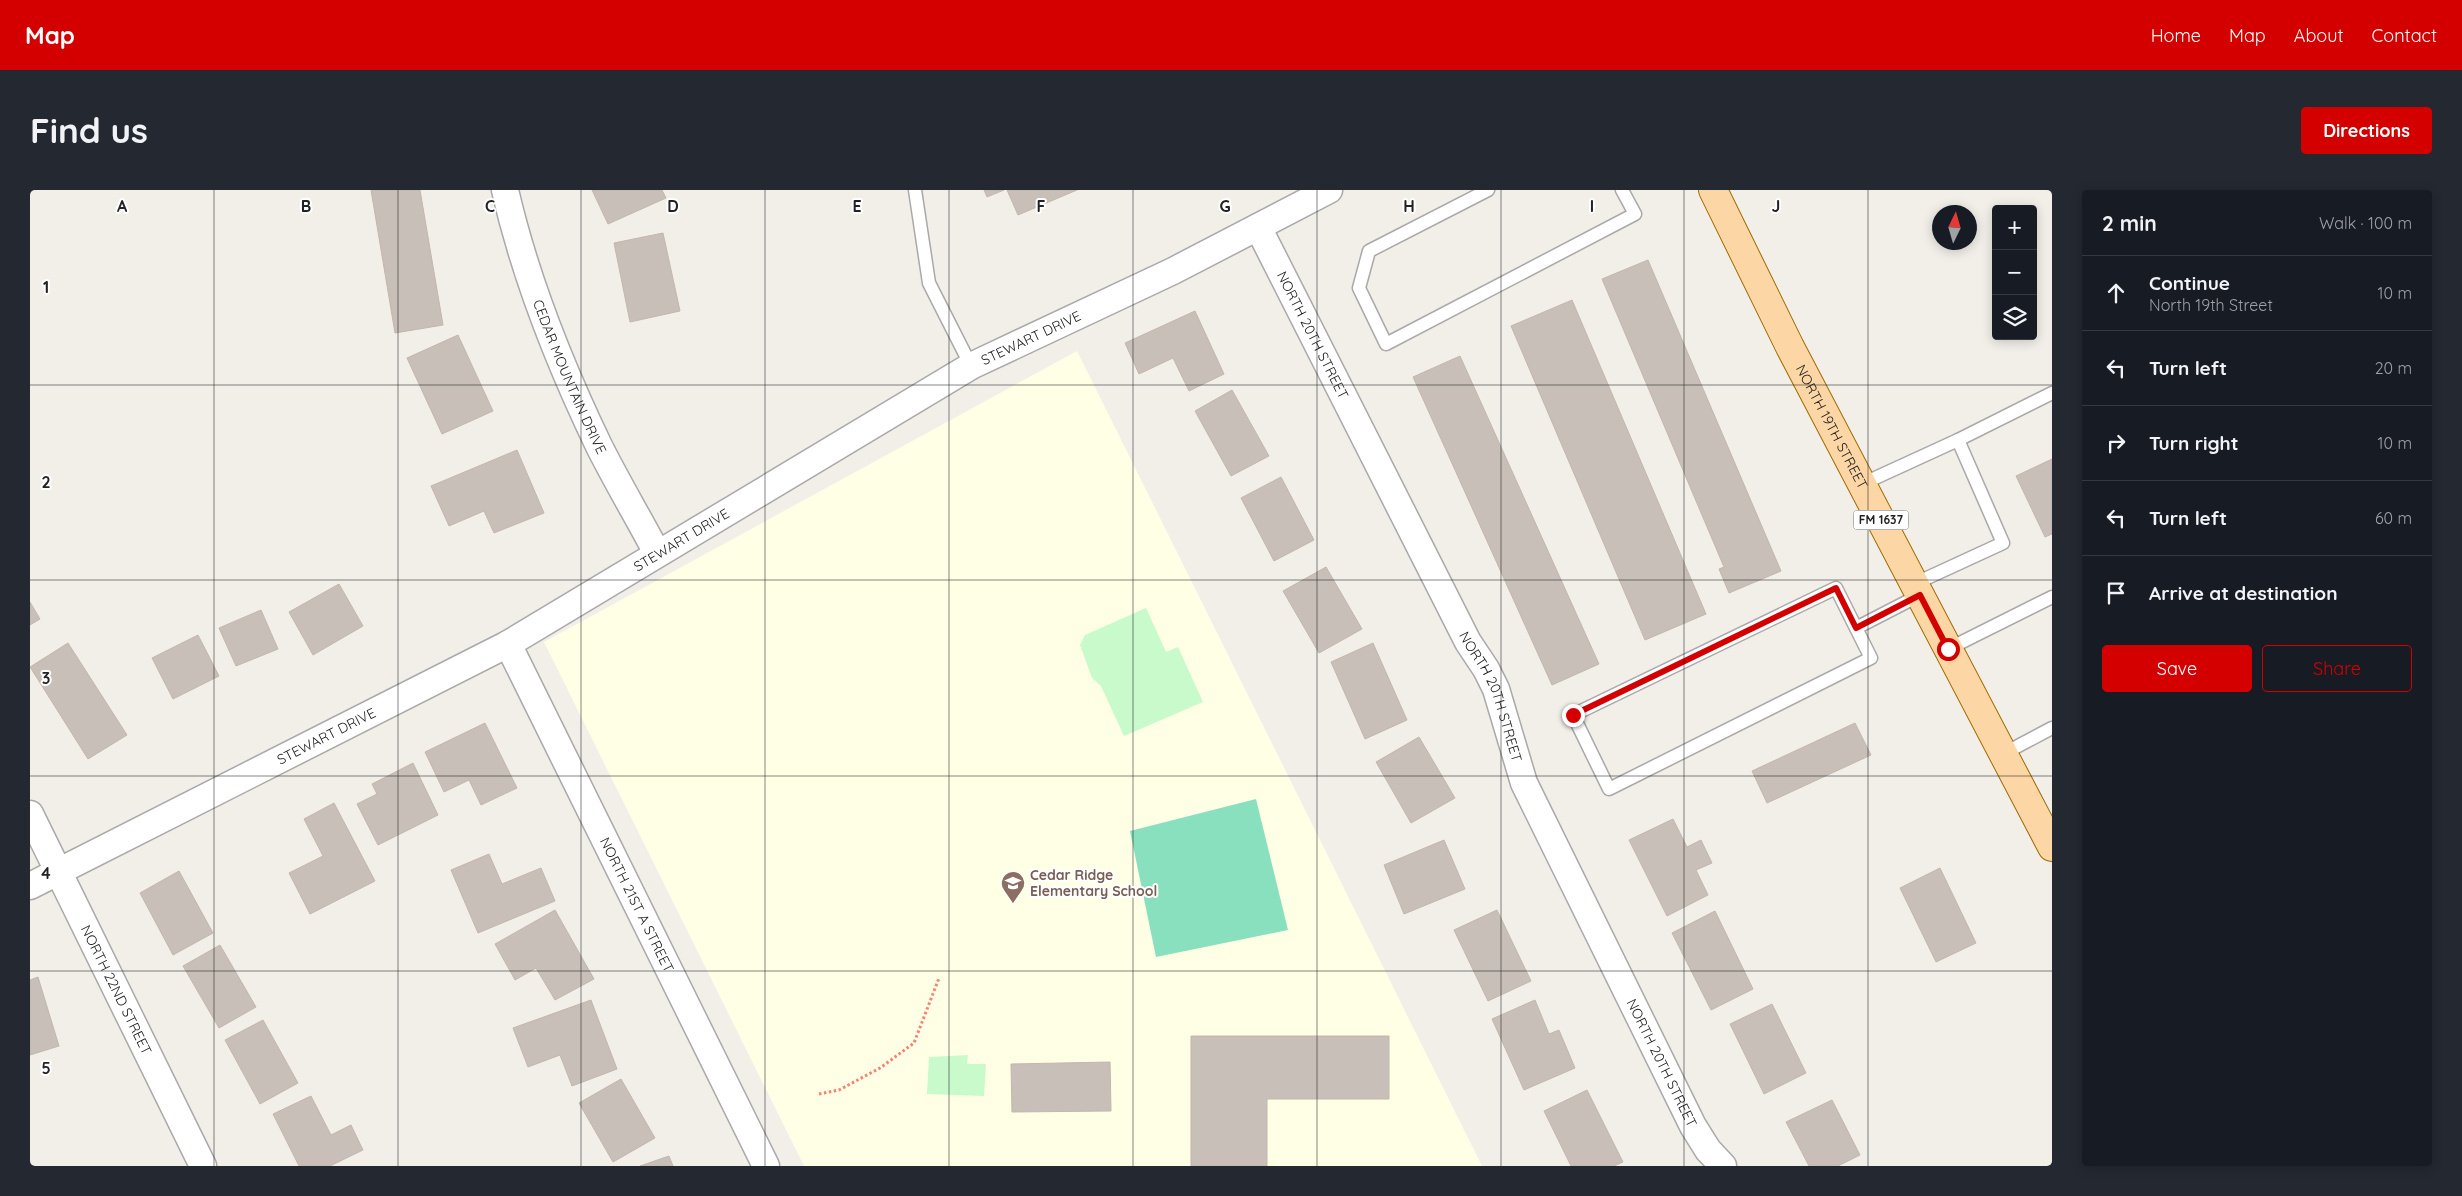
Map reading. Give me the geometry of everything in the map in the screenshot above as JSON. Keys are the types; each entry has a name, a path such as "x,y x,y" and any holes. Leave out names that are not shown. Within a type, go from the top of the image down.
{"main road":[{"name":"NORTH 19TH STREET","path":"1713,190 1790,347 2003,754 2049,835"}],"street":[{"name":"CEDAR MOUNTAIN DRIVE","path":"505,190 512,221 551,335 599,446 658,553"},
{"name":"STEWART DRIVE","path":"30,886 508,644 972,366 1173,271 1329,190"},
{"name":"NORTH 20TH STREET","path":"1258,227 1468,642 1486,669 1496,689 1524,783 1693,1126 1708,1150 1724,1166"},
{"name":"NORTH 21ST A STREET","path":"508,644 766,1166"},
{"name":"NORTH 22ND STREET","path":"30,814 203,1166"}],"lane":[{"path":"915,190 929,283 972,366"},
{"path":"1488,190 1369,251 1359,288 1386,344 1635,214 1622,190"},
{"path":"1862,484 2052,394"},
{"path":"1856,628 1917,590 2002,543 1958,440"},
{"path":"1836,588 1856,628 1871,658 1609,789 1573,715 1836,588"},
{"path":"1948,649 2052,597"},
{"path":"2003,754 2052,728"}],"path":[{"path":"819,1094 839,1090 880,1068 914,1043 939,978"}],"shaded area":[{"name":"Cedar Ridge Elementary School","path":"1077,351 1482,1166 804,1166 544,642"}],"green space":[{"path":"1146,608 1166,652 1178,647 1203,702 1124,736 1101,686 1092,678 1080,645 1085,635"},
{"path":"1256,799 1288,930 1156,957 1130,831"},
{"path":"968,1055 967,1064 986,1064 984,1096 927,1094 929,1057"}],"building":[{"path":"371,190 420,190 443,325 395,333"},
{"path":"592,190 662,190 666,198 608,224"},
{"path":"984,190 1004,190 987,197"},
{"path":"1007,190 1077,190 1018,215"},
{"path":"663,233 680,311 630,322 614,243"},
{"path":"1648,260 1781,571 1729,593 1719,569 1724,567 1602,279"},
{"path":"1572,300 1706,614 1645,640 1511,326"},
{"path":"1195,311 1224,374 1189,391 1173,358 1139,374 1125,343"},
{"path":"458,335 493,411 442,434 407,358"},
{"path":"1460,356 1599,664 1552,685 1413,377"},
{"path":"1232,390 1269,456 1231,476 1195,411"},
{"path":"517,450 544,513 494,533 484,511 449,526 431,486"},
{"path":"2052,459 2052,534 2045,537 2016,476"},
{"path":"1281,477 1314,540 1274,561 1241,498"},
{"path":"1326,567 1362,629 1319,653 1283,591"},
{"path":"339,584 363,626 313,655 289,612"},
{"path":"30,602 40,619 30,625"},
{"path":"261,610 278,649 236,666 219,628"},
{"path":"198,635 219,676 173,699 152,658"},
{"path":"68,643 127,735 88,759 30,667"},
{"path":"1373,643 1407,720 1365,739 1331,662"},
{"path":"485,723 517,788 481,805 469,780 444,792 425,752"},
{"path":"1855,723 1871,755 1767,803 1752,771"},
{"path":"1419,737 1455,798 1411,823 1376,762"},
{"path":"413,763 438,815 378,845 357,804 377,794 372,784"},
{"path":"334,803 375,881 310,914 289,873 323,856 304,819"},
{"path":"1673,819 1687,847 1701,840 1712,863 1696,870 1708,895 1667,916 1629,840"},
{"path":"1444,840 1465,889 1404,914 1384,865"},
{"path":"489,854 502,884 541,868 555,901 478,933 451,870"},
{"path":"1940,868 1976,943 1936,962 1900,888"},
{"path":"179,871 213,933 173,955 140,893"},
{"path":"555,910 594,979 555,1000 536,968 515,980 495,944"},
{"path":"1497,910 1531,981 1488,1001 1454,930"},
{"path":"1715,911 1753,989 1711,1010 1672,933"},
{"path":"220,945 256,1007 219,1028 183,966"},
{"path":"38,977 59,1046 30,1055 30,980"},
{"path":"591,1000 617,1069 572,1086 560,1055 528,1067 513,1028"},
{"path":"1535,1000 1549,1034 1559,1030 1575,1068 1524,1090 1492,1019"},
{"path":"1772,1004 1806,1073 1764,1094 1730,1024"},
{"path":"263,1020 298,1083 260,1104 225,1040"},
{"path":"1191,1036 1389,1036 1389,1099 1267,1099 1267,1166 1191,1166"},
{"path":"1110,1062 1111,1111 1012,1112 1011,1064"},
{"path":"621,1079 655,1138 613,1162 579,1103"},
{"path":"1587,1090 1623,1162 1614,1166 1571,1166 1544,1111"},
{"path":"311,1096 331,1135 351,1125 363,1150 330,1166 299,1166 273,1114"},
{"path":"1832,1100 1860,1155 1838,1166 1809,1166 1786,1122"},
{"path":"669,1156 673,1166 640,1166"}],"place":[{"name":"Cedar Ridge Elementary School","path":"1013,904"}],"route":[{"path":"1573,715 1836,588 1856,628 1920,595 1948,649"}]}
